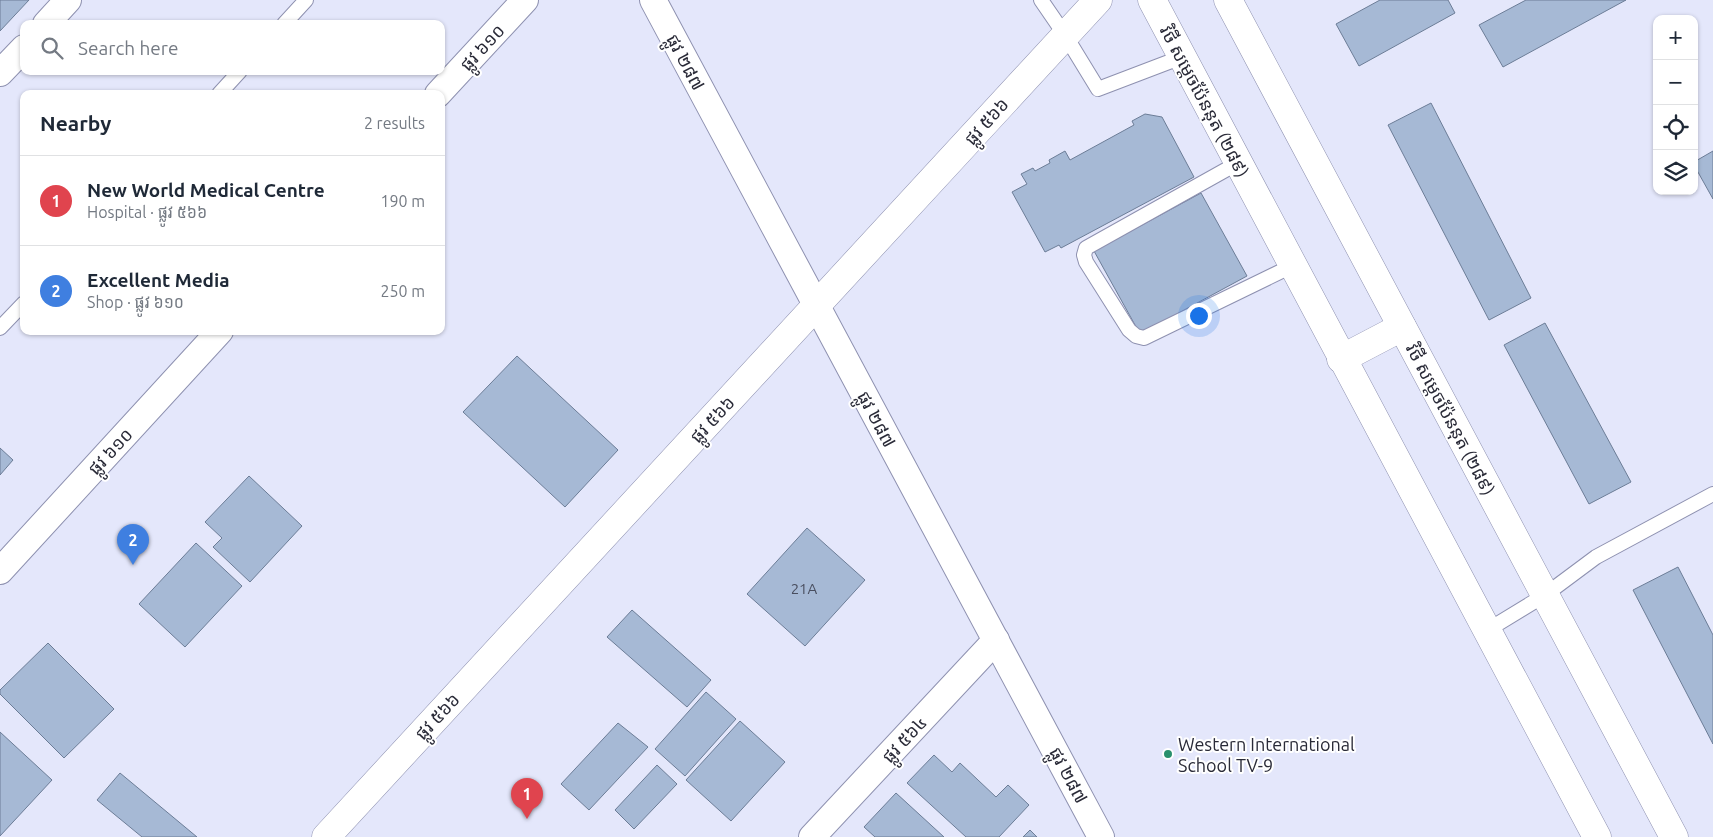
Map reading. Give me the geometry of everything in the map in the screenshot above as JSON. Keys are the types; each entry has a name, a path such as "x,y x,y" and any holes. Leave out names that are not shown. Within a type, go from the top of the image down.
{"main road":[{"name":"ផ្លូវ ៥៦៦","path":"326,837 1098,0"},
{"name":"វិថី សម្តេចប៉ែននុត (២៨៩)","path":"1152,0 1596,837"},
{"name":"វិថី សម្តេចប៉ែននុត (២៨៩)","path":"1228,0 1674,837"},
{"path":"1341,359 1402,327"}],"street":[{"path":"50,20 68,0"},
{"name":"ផ្លូវ ៦១០","path":"442,90 525,0"},
{"name":"ផ្លូវ ២៨៧","path":"653,0 1101,837"},
{"path":"0,73 20,52"},
{"name":"ផ្លូវ ៦១០","path":"0,571 216,335"},
{"name":"ផ្លូវ ៥៦៤","path":"812,837 996,640"}],"lane":[{"path":"288,20 306,0"},
{"path":"1041,0 1098,89 1182,57"},
{"path":"223,90 236,75"},
{"path":"1238,163 1086,248 1084,256 1086,262 1129,330 1136,336 1144,338 1292,266"},
{"path":"0,328 20,307"},
{"path":"1486,631 1545,595 1596,557 1713,494"}],"building":[{"path":"0,0 29,0 0,31"},
{"path":"1380,0 1448,0 1455,13 1359,66 1336,24"},
{"path":"1526,0 1626,0 1503,67 1479,25"},
{"path":"1431,103 1531,298 1489,320 1388,125"},
{"path":"1145,114 1162,117 1194,177 1061,248 1059,245 1045,252 1012,192 1027,184 1021,174 1033,168 1035,171 1050,163 1049,160 1065,151 1070,160 1134,125 1132,121"},
{"path":"1713,151 1713,199 1698,172 1698,160"},
{"path":"1201,193 1247,276 1140,334 1094,251"},
{"path":"1545,323 1631,482 1589,504 1504,345"},
{"path":"517,356 618,450 565,507 463,412"},
{"path":"0,448 13,460 0,475"},
{"path":"249,476 302,526 250,582 213,547 222,538 205,522"},
{"path":"807,528 865,580 805,646 747,594"},
{"path":"196,543 242,586 185,647 139,604"},
{"path":"1678,567 1713,635 1713,744 1633,590"},
{"path":"632,610 711,680 687,707 607,637"},
{"path":"48,643 114,709 64,758 0,694 0,690"},
{"path":"706,692 736,719 685,776 655,749"},
{"path":"740,721 785,762 731,821 686,780"},
{"path":"618,723 648,747 589,810 561,784"},
{"path":"0,732 52,780 0,836"},
{"path":"934,755 952,772 960,763 996,797 1008,785 1029,805 999,837 966,837 907,783"},
{"path":"657,765 677,784 634,829 615,810"},
{"path":"120,773 197,837 142,837 97,800"},
{"path":"896,793 944,837 875,837 864,827"},
{"path":"1030,830 1037,837 1023,837"}],"place":[{"name":"Excellent Media","path":"133,565"},
{"name":"Western International School TV-9","path":"1168,754"},
{"name":"New World Medical Centre","path":"527,819"}]}
